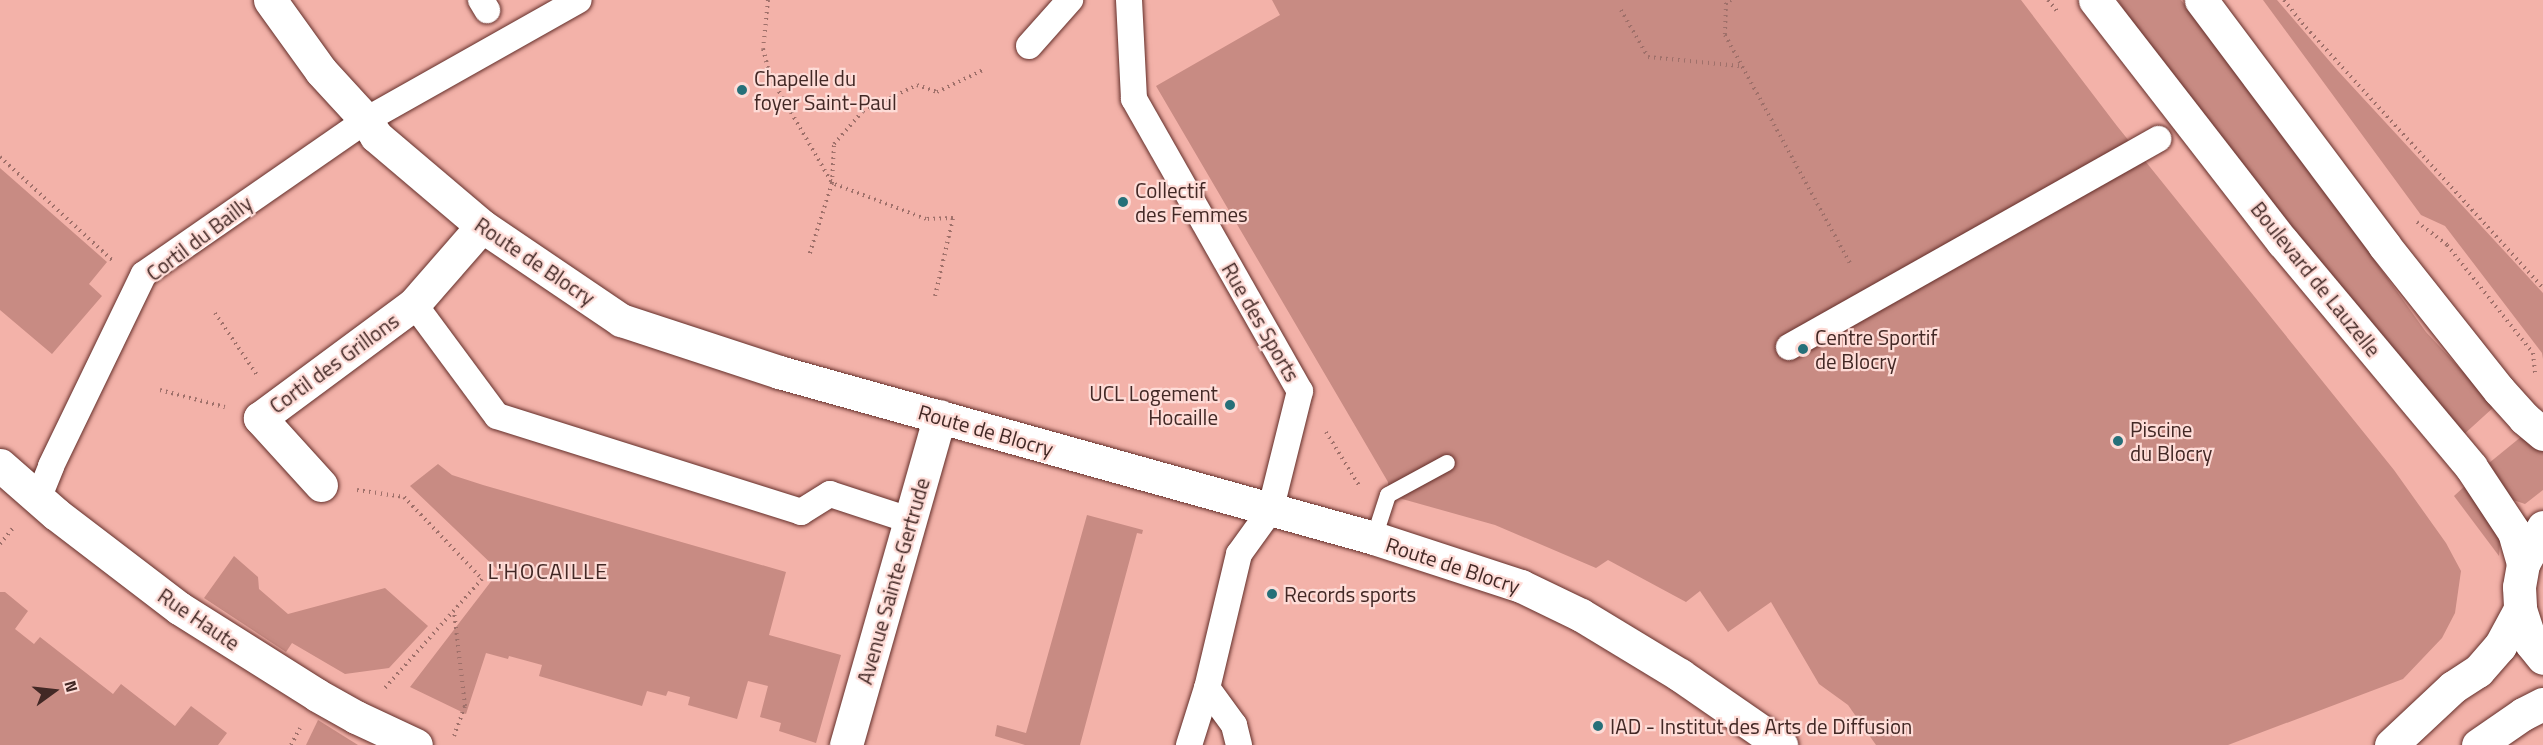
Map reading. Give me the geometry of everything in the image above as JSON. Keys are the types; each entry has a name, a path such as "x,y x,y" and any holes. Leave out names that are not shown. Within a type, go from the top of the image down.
{"street":[{"name":"Route de Blocry","path":"270,0 321,71 366,120 376,136 482,226 621,320 779,372 1270,511 1377,528 1521,586 1581,615 1680,675 1781,745"},
{"name":"Cortil du Bailly","path":"38,499 51,465 144,274 366,120 579,0"},
{"path":"1029,46 1070,0"},
{"name":"Rue des Sports","path":"1129,0 1134,99 1300,391 1270,511 1239,554 1207,688"},
{"name":"Boulevard de Lauzelle","path":"2095,0 2283,242 2471,467 2514,532 2523,564"},
{"path":"2201,0 2384,245 2499,390 2524,418 2543,434"},
{"path":"1789,347 2158,139"},
{"name":"Cortil des Grillons","path":"321,485 260,418 276,403 414,304 482,226"},
{"name":"Cortil des Grillons","path":"414,304 497,416 801,512 830,494 909,520"},
{"name":"Avenue Sainte-Gertrude","path":"846,745 940,416"},
{"name":"Rue Haute","path":"0,465 38,499 179,608 356,717 416,745"},
{"path":"2543,528 2523,564 2519,587 2520,609 2531,643 2543,658"},
{"path":"2391,745 2453,687 2478,671 2500,645 2520,609"},
{"path":"1190,745 1207,688"},
{"path":"1207,688 1234,725 1239,745"},
{"path":"2478,745 2523,714 2543,704"}],"lane":[{"path":"1377,528 1388,495 1448,463"}],"path":[{"path":"768,0 763,49 770,76 832,183 926,219 953,218 935,296"},
{"path":"1731,0 1726,3 1725,35 1850,263"},
{"path":"2284,0 2301,23 2543,288"},
{"path":"1621,10 1648,57 1741,66"},
{"path":"809,256 832,183 834,144 863,111 917,85 937,92 983,70"},
{"path":"0,157 139,285"},
{"path":"2413,219 2447,245 2533,353 2536,381"},
{"path":"215,314 276,403"},
{"path":"160,390 195,398"},
{"path":"1300,391 1377,528"},
{"path":"321,485 404,497 482,579 356,717"},
{"path":"450,745 465,706 454,611"}],"shaded area":[{"name":"Centre Sportif de Blocry","path":"1272,0 2021,0 2117,126 2394,470 2446,543 2461,571 2455,613 2442,638 2403,679 2228,745 1876,745 1848,705 1819,684 1771,602 1728,632 1700,591 1686,602 1608,560 1596,568 1495,525 1388,495 1388,482 1156,86 1280,15"},
{"path":"2118,0 2181,0 2312,173 2426,332 2495,406 2461,437 2142,40"},
{"path":"2263,0 2277,0 2338,71 2543,293 2543,359 2542,353 2445,226 2421,215"},
{"path":"0,168 107,262 89,284 102,296 52,354 0,310"},
{"path":"2527,432 2543,449 2543,490 2525,504 2513,500 2489,463"},
{"path":"438,464 452,475 483,485 786,572 769,635 841,655 816,743 779,731 781,723 760,717 768,686 748,681 737,719 688,705 690,697 668,691 666,696 647,691 642,706 539,676 542,665 509,656 508,659 486,653 466,714 410,687 499,571 410,486"},
{"path":"2467,484 2487,506 2500,542 2499,556 2454,496"},
{"path":"1087,515 1143,530 1142,534 1137,533 1080,745 1025,745 995,736 997,725 1026,733"},
{"path":"234,556 258,577 259,589 288,614 385,588 428,626 389,668 345,674 292,643 286,652 204,598"},
{"path":"0,592 5,592 28,611 15,629 34,644 40,637 113,694 121,684 175,726 191,706 227,733 218,745 0,745"},
{"path":"318,720 358,745 306,745"}],"place":[{"name":"Chapelle du foyer Saint-Paul","path":"742,90"},
{"name":"Collectif des Femmes","path":"1123,202"},
{"name":"Centre Sportif de Blocry","path":"1803,349"},
{"name":"UCL Logement Hocaille","path":"1230,405"},
{"name":"Piscine du Blocry","path":"2118,441"},
{"name":"Records sports","path":"1272,594"},
{"name":"IAD - Institut des Arts de Diffusion","path":"1598,726"}],"district":[{"name":"L'HOCAILLE","path":"548,572"}]}
